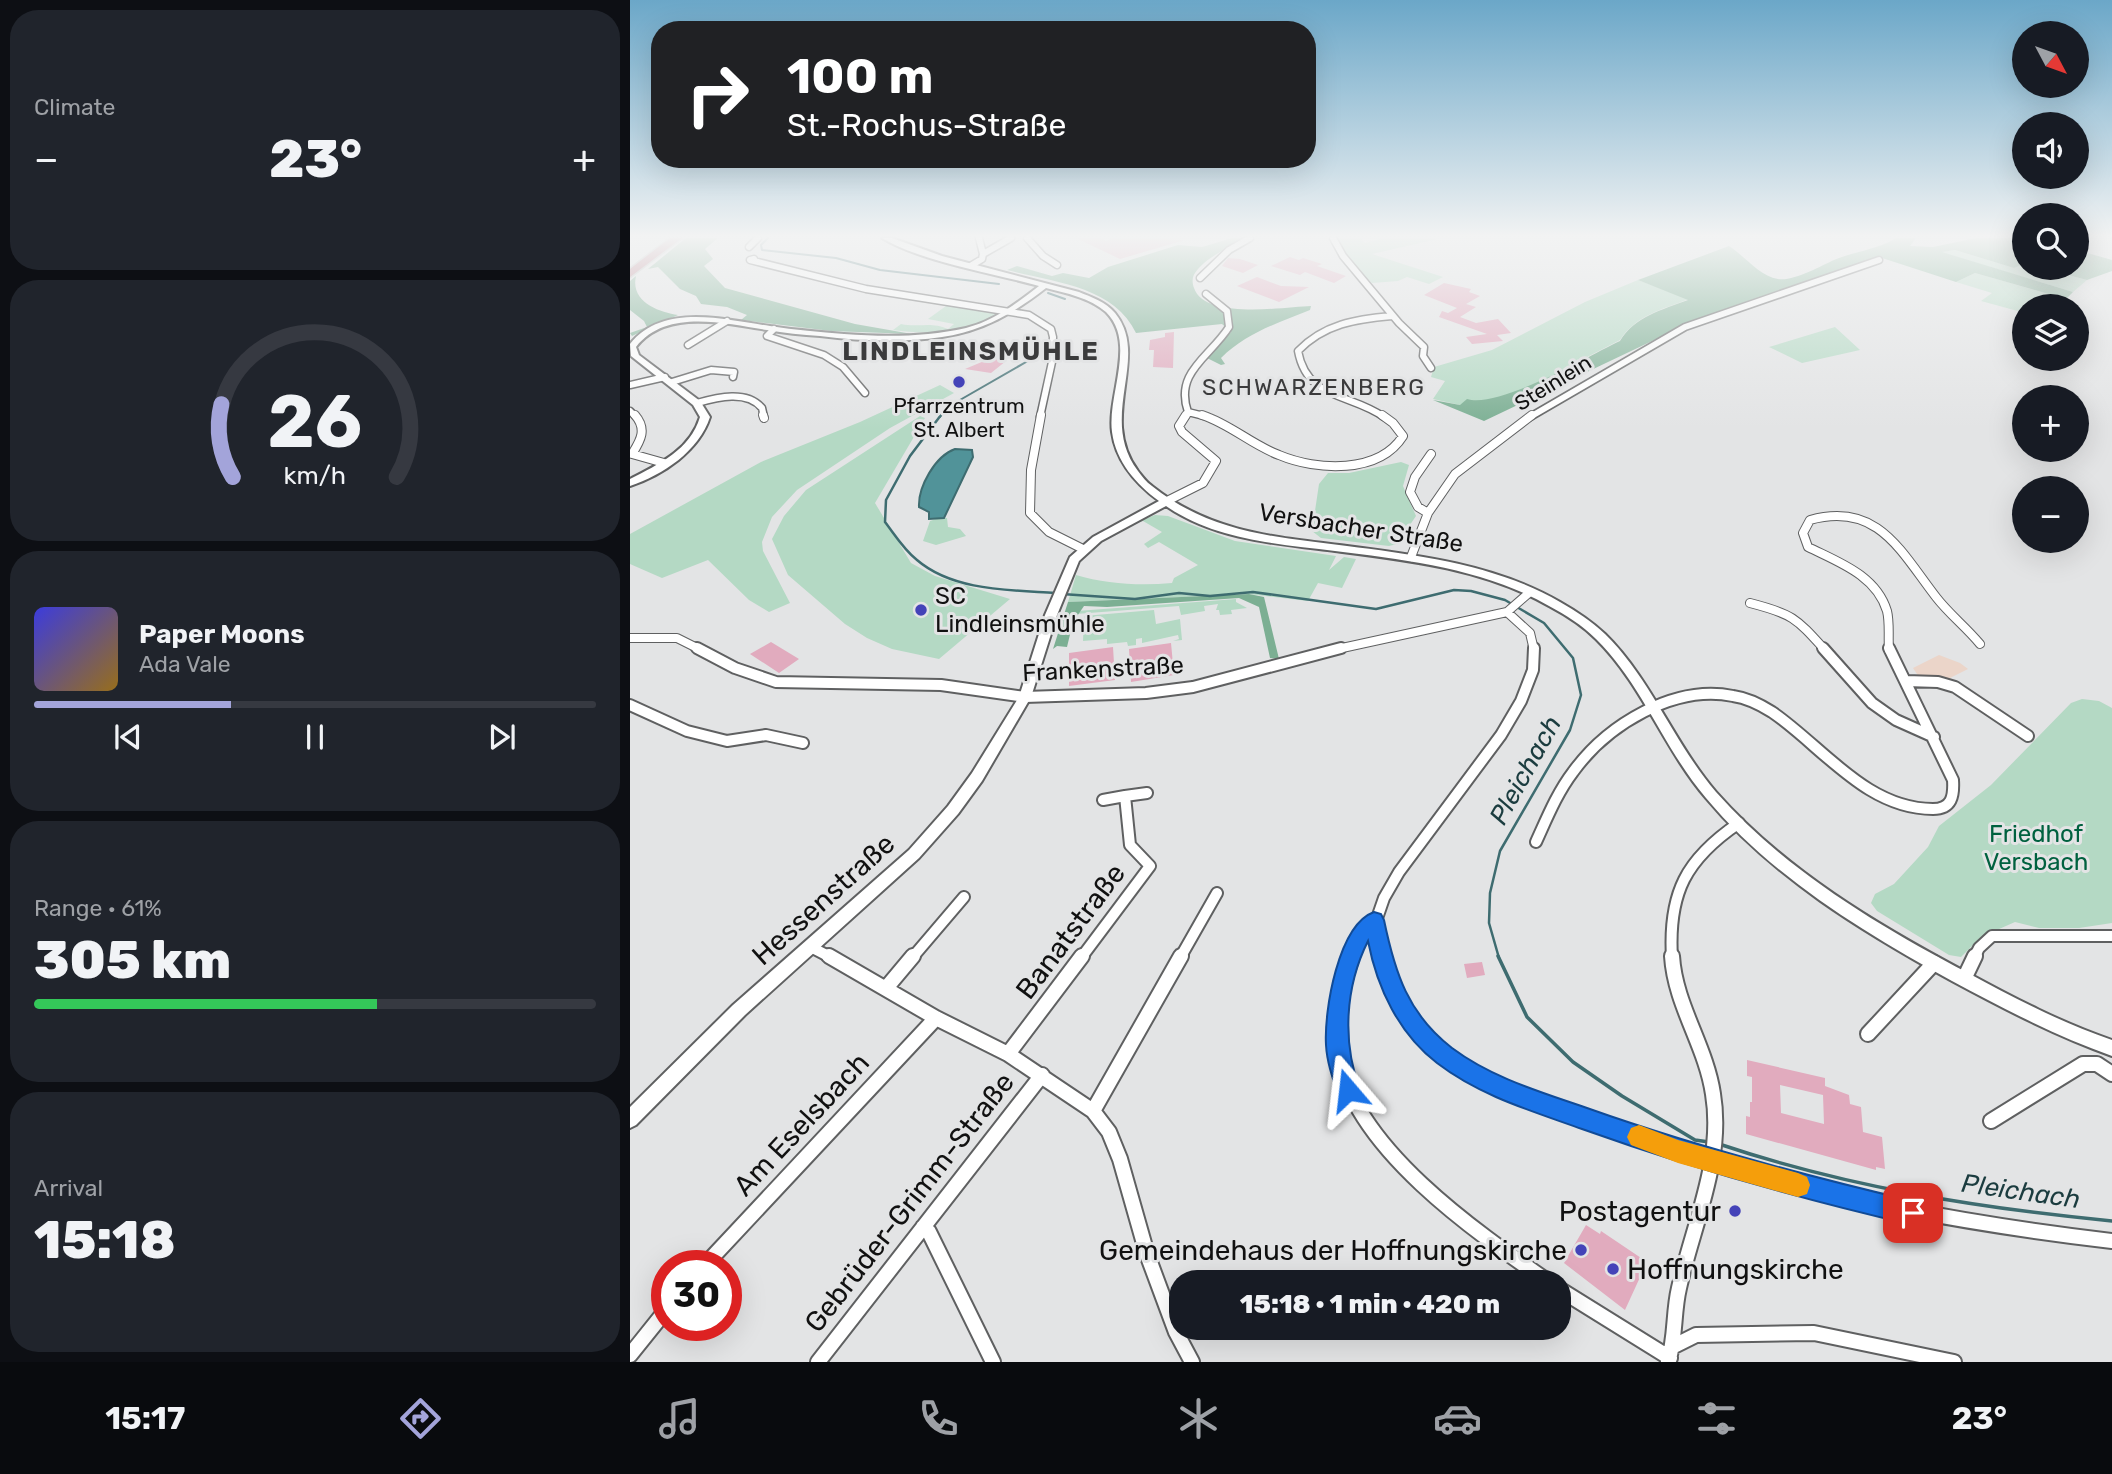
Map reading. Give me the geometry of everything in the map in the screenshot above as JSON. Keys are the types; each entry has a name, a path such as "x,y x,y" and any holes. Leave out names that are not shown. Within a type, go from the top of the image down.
{"main road":[{"name":"Versbacher Straße","path":"1094,302 1110,311 1119,324 1123,346 1116,408 1118,445 1133,474 1165,502 1204,522 1254,537 1410,557 1469,570 1517,602 1575,616 1597,634 1631,674 1711,795 1739,823 1824,893 1934,963 2039,1019 2112,1048"},
{"path":"630,483 691,443 704,426 705,417 697,403 635,356 632,347 639,338 661,327 691,320 727,321 774,329 839,335 920,336 968,330 1010,312"},
{"path":"1083,549 1165,502"},
{"name":"Hessenstraße","path":"630,1119 701,1046 809,946 915,854 953,810 1025,697 1064,582 1074,559 1083,549"}],"street":[{"path":"945,302 1036,318 1052,332 1054,347 1033,458 1030,513 1049,532 1083,549"},
{"path":"1010,312 1024,302"},
{"path":"1188,412 1182,400 1182,392 1197,363 1230,327 1227,311 1215,302"},
{"path":"1381,302 1392,316 1424,346 1423,356 1431,368"},
{"name":"Steinlein","path":"1410,557 1428,513 1446,484 1461,467 1572,388 1685,327 1753,302"},
{"path":"1188,412 1202,414 1275,453 1297,461 1353,464 1376,461 1401,442 1403,436 1400,430 1379,413 1319,386 1301,371 1298,351 1316,334 1337,325 1392,316"},
{"path":"688,345 727,321"},
{"path":"774,329 767,336 824,355 843,367 865,393"},
{"path":"630,385 717,369 734,372 733,377"},
{"path":"697,403 729,395 744,398 756,402 762,408 764,418"},
{"path":"630,411 641,419 645,430 643,439 631,454 664,463"},
{"path":"1165,502 1199,487 1214,469 1216,461 1210,453 1182,434 1179,426 1188,412"},
{"path":"1428,513 1418,507 1410,492 1415,477 1430,454"},
{"path":"1536,842 1568,778 1581,760 1613,731 1653,710 1677,701 1707,695 1748,699 1777,716 1834,764 1897,804 1920,809 1943,807 1954,793 1953,780 1934,737 1889,652 1889,623 1881,597 1863,575 1808,547 1802,533 1810,520 1831,515 1863,521 1883,530 1944,608 1980,644"},
{"path":"1517,602 1534,643 1532,673 1524,692 1481,765 1406,859 1374,920 1365,928 1353,952 1340,999 1336,1044 1339,1064 1348,1090 1369,1128 1402,1166 1531,1270"},
{"name":"Frankenstraße","path":"630,639 658,636 677,638 735,668 776,682 941,685 1025,697 1146,693 1193,687 1517,602"},
{"path":"1750,603 1780,611 1798,620 1872,703 1896,720 1934,737"},
{"path":"1906,681 1938,682 1955,687 2028,736"},
{"path":"630,705 687,731 727,741 766,734 803,743"},
{"path":"1102,800 1147,793"},
{"name":"Banatstraße","path":"1008,1054 1150,866 1130,845 1125,796"},
{"path":"1670,1355 1678,1291 1714,1162 1716,1112 1700,1045 1679,995 1672,940 1681,884 1693,862 1713,841 1739,823"},
{"path":"1093,1111 1217,893"},
{"path":"887,987 964,897"},
{"path":"1374,920 1383,964 1399,1004 1444,1055 1496,1087 1714,1162 1889,1208 2112,1241"},
{"path":"1964,979 1979,948 1992,936 2112,936"},
{"path":"809,946 887,987 936,1018 1008,1054 1093,1111 1109,1132 1162,1297 1192,1362"},
{"path":"1868,1034 1934,963"},
{"name":"Am Eselsbach","path":"719,1250 936,1018"},
{"path":"1991,1121 2083,1064 2096,1064 2109,1071"},
{"name":"Gebrüder-Grimm-Straße","path":"818,1362 1042,1075"},
{"path":"922,1227 929,1232 993,1362"},
{"path":"1571,1296 1670,1355"},
{"path":"630,1355 651,1329"},
{"path":"1670,1355 1696,1335 1814,1333 1954,1362"}],"shaded area":[{"path":"1939,655 1968,669 1942,682 1919,677 1913,668"}],"green space":[{"path":"630,302 645,302 655,308 678,315 632,336 630,333 647,327 644,321 630,310"},
{"path":"699,302 774,302 855,324 912,334 831,331 741,320 747,315 727,307"},
{"path":"1107,302 1208,302 1229,308 1246,309 1311,306 1310,310 1241,342 1221,358 1225,364 1221,365 1207,358 1231,332 1222,324 1136,333 1126,317"},
{"path":"1585,302 1682,302 1650,314 1633,325 1620,340 1510,397 1460,405 1433,399 1445,381 1431,377 1434,367 1492,350"},
{"path":"1684,302 1755,302 1671,332 1484,421 1433,400 1460,405 1467,399 1481,400 1521,389 1620,341 1633,325"},
{"path":"1983,302 2012,302 2012,309"},
{"path":"957,304 998,314 974,326 961,329 920,332 893,330 901,324 936,325 948,329 954,324 928,319 946,306"},
{"path":"1835,327 1860,350 1802,363 1769,347"},
{"path":"940,385 954,393 890,428 797,490 772,517 762,542 763,551 790,603 769,612 749,600 708,560 662,578 630,564 630,534 761,462 860,422"},
{"path":"920,416 925,418 875,503 911,563 935,576 1010,599 939,659 892,649 845,624 788,575 772,539 784,516 806,490"},
{"path":"1401,462 1409,465 1403,486 1416,516 1397,544 1389,546 1321,538 1312,531 1319,484 1328,473 1349,473"},
{"path":"1155,515 1168,516 1235,541 1336,556 1329,570 1344,557 1356,559 1342,588 1318,583 1308,601 1249,594 1068,602 1076,575 1123,584 1172,583 1174,578 1198,565 1159,542 1148,548 1144,544 1162,532 1143,521 1135,523"},
{"path":"947,518 948,527 960,529 966,536 936,545 923,541 930,521"},
{"path":"1249,594 1264,597 1279,659 1270,658 1259,607 1239,598 1107,607 1084,606 1073,622 1067,647 1057,646 1053,649 1068,602"},
{"path":"1236,599 1236,602 1247,608 1231,610 1232,614 1220,615 1219,610 1216,610 1218,604 1204,606 1205,611 1181,615 1179,606 1076,614 1077,611"},
{"path":"1154,610 1156,624 1180,619 1182,640 1173,641 1179,639 1178,635 1142,643 1142,638 1136,639 1136,645 1128,646 1127,642 1107,644 1107,639 1083,641 1084,616"},
{"name":"Friedhof Versbach","path":"2082,699 2099,701 2112,708 2112,923 2079,928 2039,928 2015,922 1981,937 1961,957 1949,955 1877,911 1871,903 1875,894 1894,884 1928,847 1939,826 1991,785 2071,703"}],"water":[{"path":"955,449 972,450 973,457 944,518 929,519 929,512 919,507 921,490 935,465"}],"building":[{"path":"1441,302 1470,302 1466,304 1476,307 1460,317 1476,323 1498,319 1511,333 1497,335 1503,341 1472,344 1466,337 1487,334 1439,317 1442,311 1448,313 1457,308"},
{"path":"1174,332 1173,368 1153,367 1154,350 1149,350 1150,340"},
{"path":"996,356 1006,361 991,373 965,369"},
{"path":"771,642 799,659 779,673 750,654"},
{"path":"1171,643 1174,675 1131,682 1129,649"},
{"path":"1113,647 1115,680 1069,686 1069,653"},
{"path":"1482,962 1485,975 1467,978 1464,964"},
{"path":"1747,1060 1825,1078 1825,1086 1849,1095 1850,1104 1861,1107 1863,1132 1882,1137 1885,1169 1876,1167 1876,1170 1746,1134 1746,1116 1750,1117 1752,1102 1752,1077 1747,1076","holes":["1780,1085 1823,1095 1824,1124 1781,1113"]},
{"name":"Hoffnungskirche","path":"1586,1225 1600,1234 1601,1231 1647,1262 1625,1310 1564,1263"}],"waterway":[{"name":"Pleichach","path":"940,417 946,408 1033,358"},
{"name":"Pleichach","path":"941,415 910,456 886,500 885,522 912,556 947,578 983,587 1055,593"},
{"name":"Pleichach","path":"1062,594 1135,599 1179,593 1210,596 1253,592 1376,609 1454,590 1471,591 1505,600 1544,623 1573,658 1581,695 1570,730 1500,851 1490,893 1489,923 1499,958"},
{"name":"Pleichach","path":"1498,956 1527,1017 1573,1062 1622,1096 1695,1140 1709,1142"},
{"name":"Pleichach","path":"1719,1144 1816,1172 1913,1194 2012,1210 2112,1221"}],"slow traffic":[{"path":"1639,1137 1678,1152 1798,1185"}],"place":[{"name":"Pfarrzentrum St. Albert","path":"959,382"},
{"name":"SC Lindleinsmühle","path":"921,610"},
{"name":"Postagentur","path":"1735,1211"},
{"name":"Gemeindehaus der Hoffnungskirche","path":"1581,1250"},
{"name":"Hoffnungskirche","path":"1613,1269"}],"district":[{"name":"LINDLEINSMÜHLE","path":"971,351"},
{"name":"SCHWARZENBERG","path":"1314,387"}],"route":[{"path":"1348,1090 1339,1064 1336,1044 1340,999 1353,952 1365,928 1374,920 1383,964 1399,1004 1444,1055 1496,1087 1678,1152 1762,1176 1913,1213"}]}
